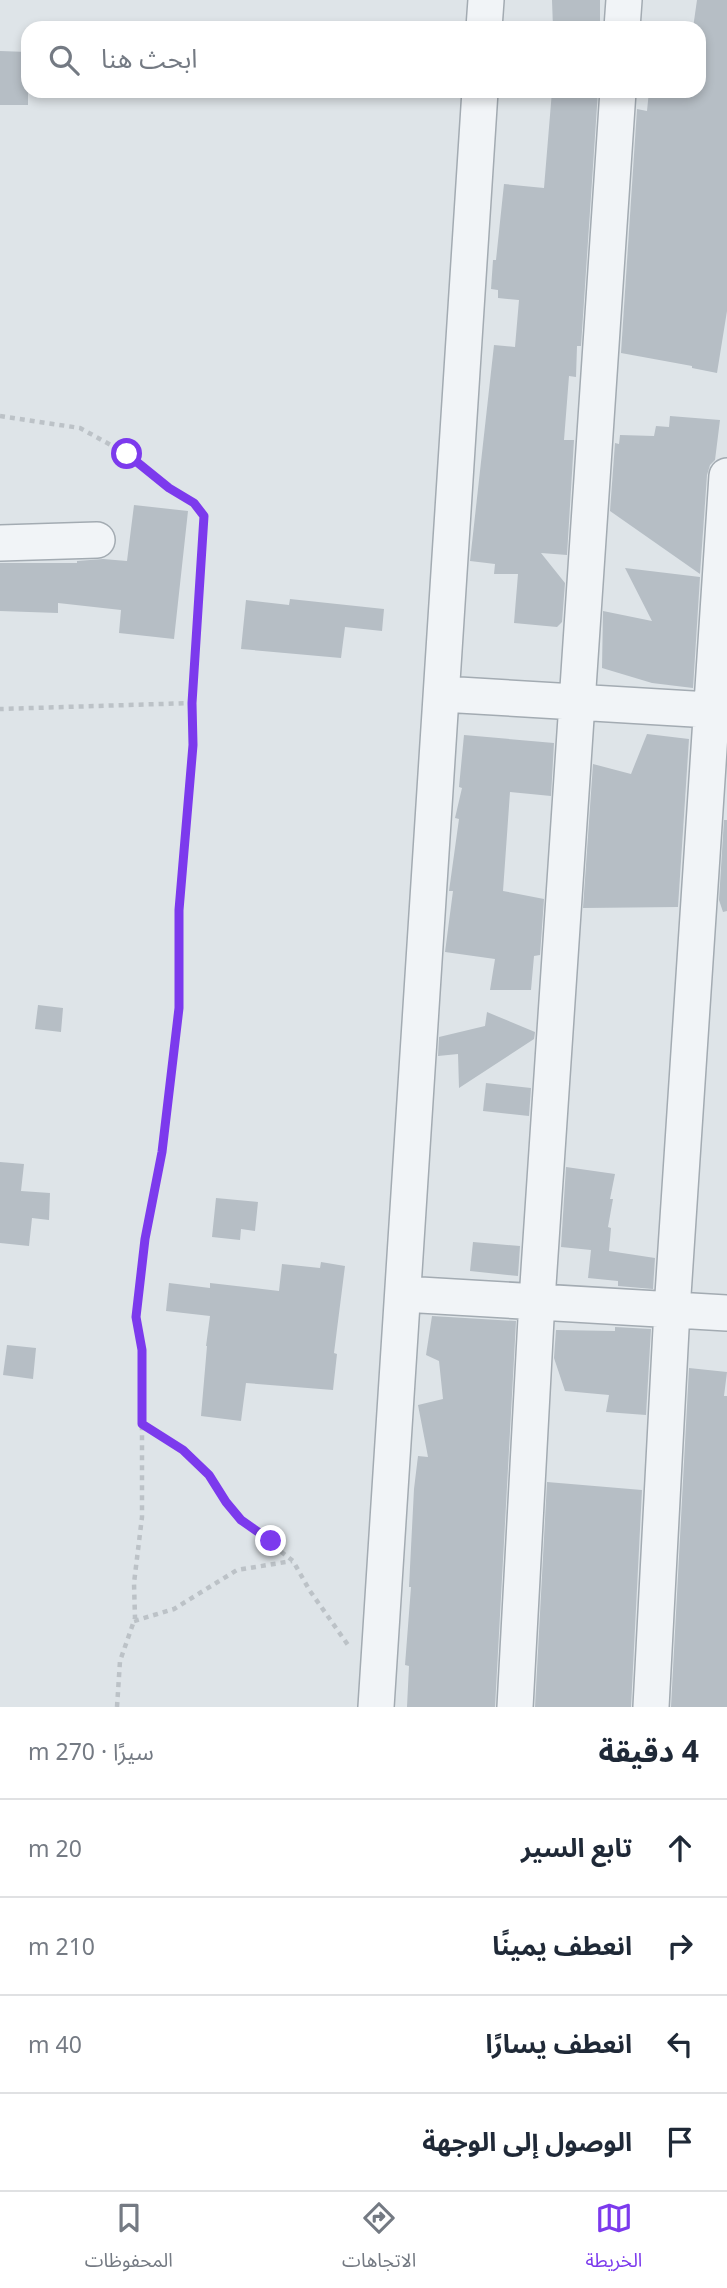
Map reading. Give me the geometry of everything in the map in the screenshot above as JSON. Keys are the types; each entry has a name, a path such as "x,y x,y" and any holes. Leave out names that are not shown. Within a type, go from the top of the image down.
{"street":[{"path":"484,21 486,0"},
{"path":"622,21 624,0"},
{"path":"376,1707 480,98"},
{"path":"515,1707 537,1300 618,98"},
{"path":"651,1707 672,1310 719,711 727,476"},
{"path":"0,543 97,540"},
{"path":"442,694 719,711"},
{"path":"403,1294 727,1313"}],"path":[{"path":"0,416 80,428 127,454 169,488 194,503 204,516 192,703 192,756 179,910 179,1008 162,1152 145,1239 136,1317 142,1350 142,1517 134,1583 134,1621 120,1661 117,1707"},
{"path":"0,709 192,703"},
{"path":"142,1424 183,1450 209,1475 241,1520 293,1561 310,1591 352,1651 379,1670"},
{"path":"134,1621 174,1609 237,1570 293,1561"}],"building":[{"path":"552,0 600,0 600,21 553,21"},
{"path":"697,0 727,0 727,311 717,373 621,353 637,109 647,111 648,98 706,98 706,21 694,21"},
{"path":"0,51 21,52 21,98 28,98 28,105 0,105"},
{"path":"551,98 598,98 581,346 577,346 576,377 569,376 564,440 574,440 567,555 541,553 565,583 562,622 557,627 514,623 518,574 494,574 495,564 470,561 494,345 515,347 519,300 498,298 498,290 491,289 504,184 544,188"},
{"path":"670,416 720,420 715,460 707,475 700,574 610,511 615,443 619,444 620,435 654,436 656,426 669,427"},
{"path":"134,505 188,511 174,639 119,633 121,610 58,603 58,613 0,611 0,563 77,563 103,559 127,561"},
{"path":"625,568 700,577 693,688 652,683 602,668 603,611 652,621"},
{"path":"290,599 384,609 382,631 345,627 341,658 241,649 246,600 289,605"},
{"path":"647,734 689,739 678,907 583,908 593,764 631,774"},
{"path":"464,735 554,743 551,796 510,792 503,891 544,899 540,955 534,956 531,990 490,990 495,959 445,952 453,891 449,891 459,819 455,818 462,788 459,787"},
{"path":"724,820 727,820 727,911 723,912 719,900"},
{"path":"38,1005 63,1008 61,1032 35,1029"},
{"path":"487,1012 535,1032 534,1039 459,1088 458,1054 438,1056 439,1037 485,1026"},
{"path":"486,1083 531,1088 529,1116 483,1111"},
{"path":"0,1162 24,1164 21,1191 50,1193 49,1220 32,1218 29,1246 0,1243"},
{"path":"566,1167 615,1174 610,1199 613,1199 608,1227 611,1228 609,1251 655,1258 653,1289 618,1286 618,1281 588,1278 591,1250 561,1247"},
{"path":"216,1198 258,1202 255,1231 241,1229 240,1240 212,1237"},
{"path":"473,1242 520,1246 518,1276 470,1271"},
{"path":"321,1262 345,1266 334,1353 337,1354 333,1390 246,1383 241,1421 201,1416 210,1316 166,1311 169,1283 210,1288 210,1283 279,1291 282,1264 320,1268"},
{"path":"432,1316 516,1321 495,1707 407,1707 409,1666 405,1665 414,1489 418,1456 428,1457 418,1405 443,1399 439,1361 426,1355"},
{"path":"615,1327 651,1329 646,1415 606,1412 609,1395 565,1391 554,1358 556,1330 615,1331"},
{"path":"7,1345 36,1348 33,1379 3,1375"},
{"path":"689,1368 727,1372 724,1396 727,1396 727,1707 671,1707"},
{"path":"547,1482 642,1490 631,1707 535,1707"}],"route":[{"path":"127,454 169,488 194,503 204,516 192,703 193,745 179,910 179,1008 162,1152 145,1239 136,1317 142,1350 142,1424 183,1450 209,1475 241,1520 271,1541"}]}
